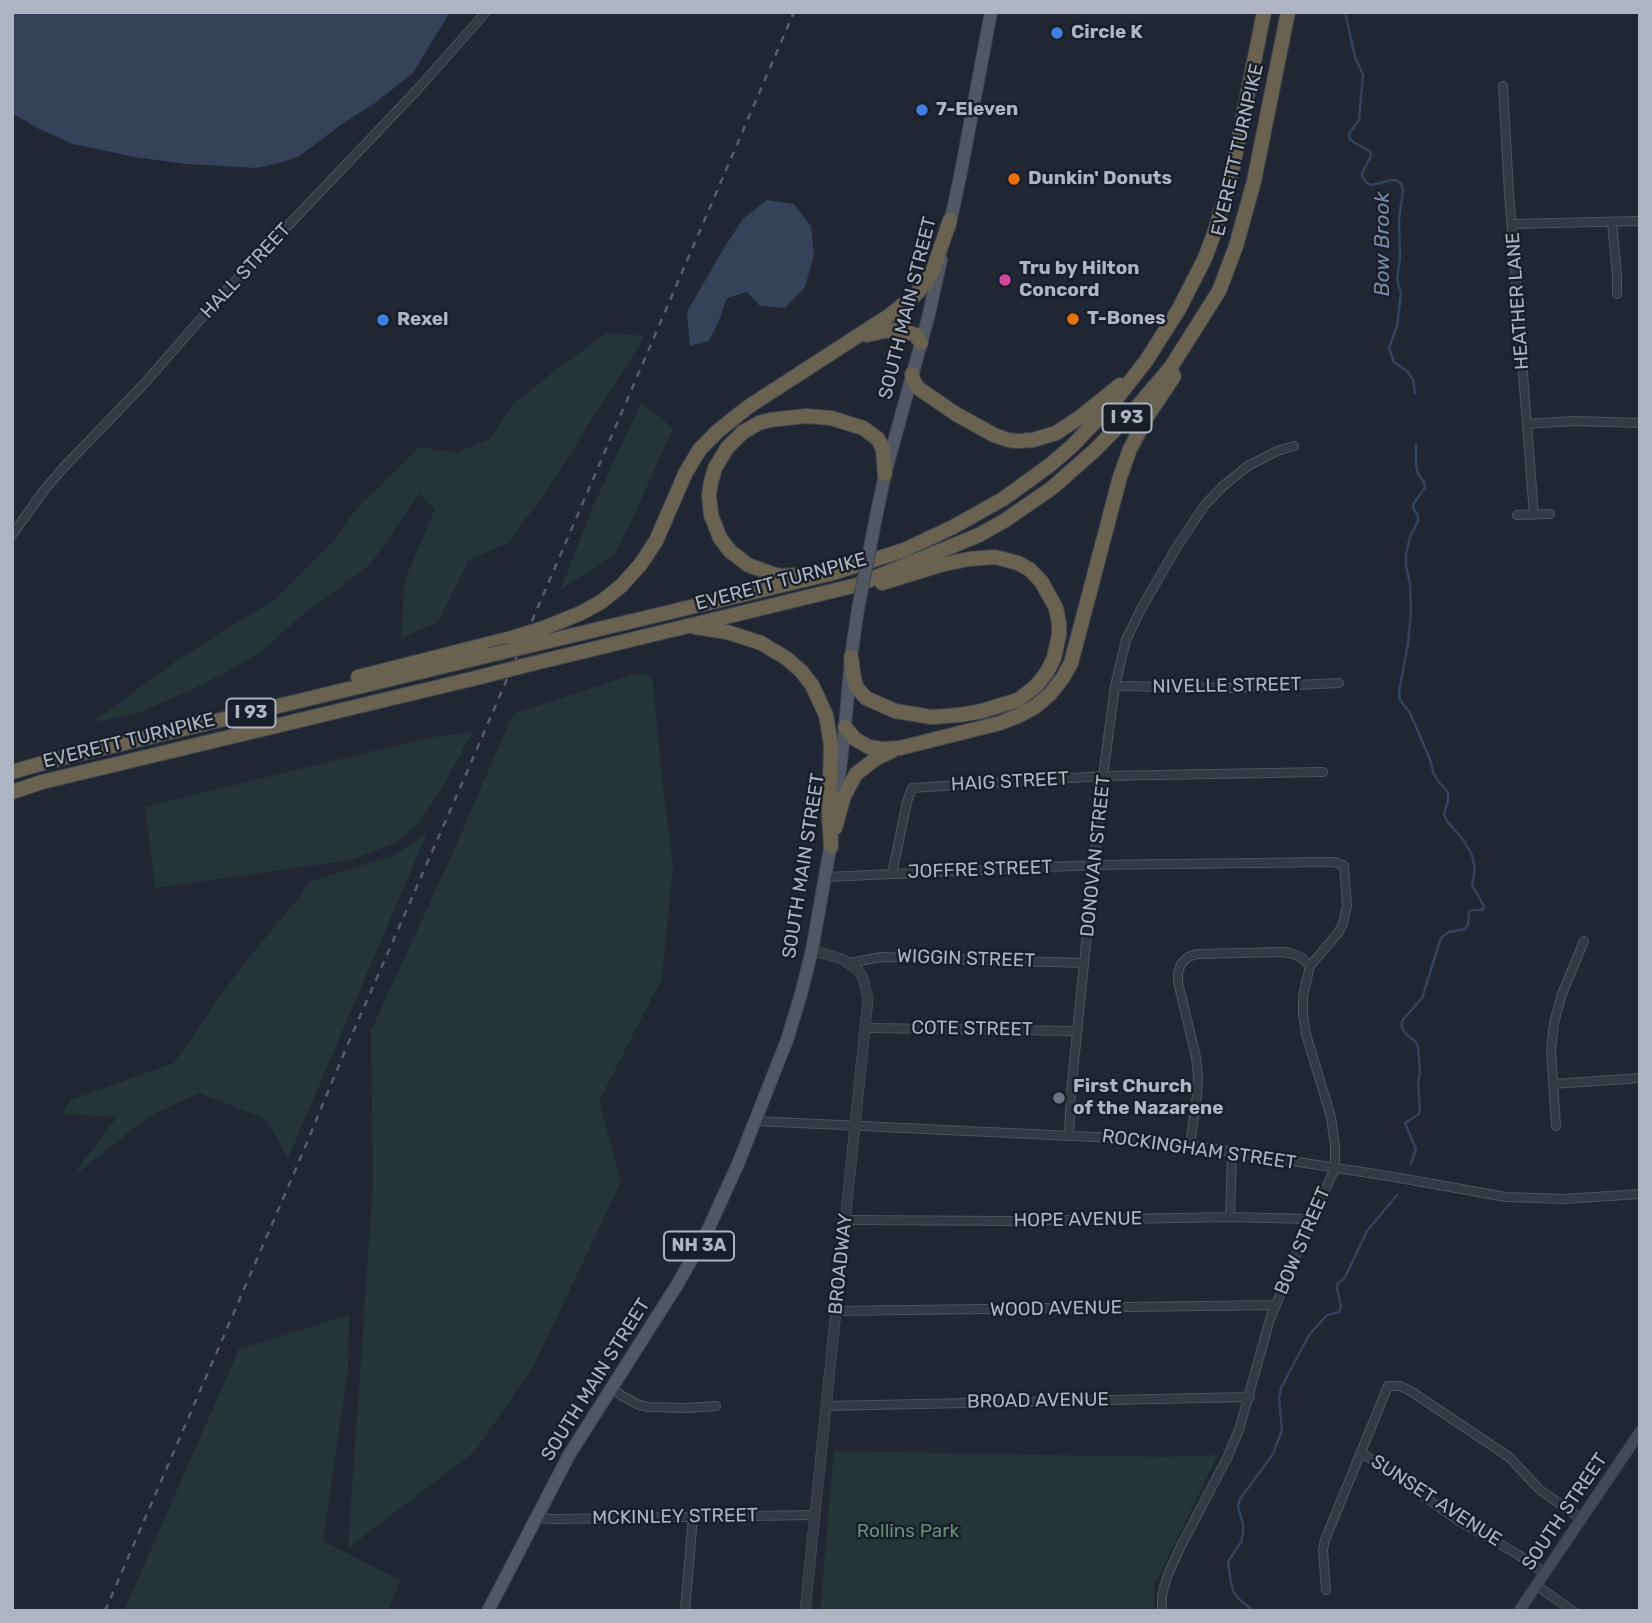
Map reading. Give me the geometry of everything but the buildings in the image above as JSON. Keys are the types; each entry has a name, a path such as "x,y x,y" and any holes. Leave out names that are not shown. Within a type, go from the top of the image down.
{"highway":[{"name":"EVERETT TURNPIKE","path":"12,772 490,655 547,634 819,576 904,550 1003,499 1072,446 1114,402 1153,351 1179,309 1205,258 1231,176 1264,12"},
{"name":"EVERETT TURNPIKE","path":"12,792 42,782 857,585 979,535 1004,521 1052,488 1095,450 1146,397 1171,367 1219,291 1236,246 1254,181 1288,12"},
{"path":"205,724 322,686 512,638 547,634 601,602 621,586 640,565 656,541 686,472 700,449 748,407 905,304 922,288 933,270 950,220"},
{"path":"831,847 848,788 856,774 874,759 900,748 1018,716 1035,707 1062,680 1071,663 1120,477 1130,449 1148,415 1190,351 1219,291"},
{"path":"849,341 894,330 912,333 921,343"},
{"path":"912,374 913,380 923,392 979,427 1008,440 1033,440 1056,433 1079,418 1119,386 1153,351"},
{"path":"866,563 851,562 789,576 773,575 748,565 730,551 717,531 710,505 710,482 723,453 743,432 770,420 806,416 841,420 874,434 883,449 885,474"},
{"path":"850,657 857,688 876,704 931,717 960,715 997,708 1018,700 1031,691 1054,658 1059,635 1056,608 1044,585 1026,567 1008,559 989,556 962,560 887,582 857,585"},
{"path":"686,626 727,632 761,643 786,658 808,679 822,704 829,730 831,847"},
{"path":"845,727 855,739 869,747 900,748"}],"main road":[{"name":"SOUTH MAIN STREET","path":"488,1611 569,1455 677,1285 706,1234 756,1121 787,1040 812,950 826,877 845,727 850,657 876,517 961,172 991,12"},
{"name":"SOUTH STREET","path":"1519,1611 1640,1432"}],"street":[{"name":"HALL STREET","path":"12,535 64,467 143,385 219,298 417,90 486,12"},
{"name":"HEATHER LANE","path":"1503,86 1534,515"},
{"path":"1512,224 1640,221"},
{"path":"1612,222 1617,294"},
{"path":"1527,424 1574,421 1640,423"},
{"name":"DONOVAN STREET","path":"1069,1135 1103,776 1115,687 1126,640 1154,586 1204,506 1223,486 1253,464 1277,451 1294,446"},
{"path":"1517,515 1550,514"},
{"name":"NIVELLE STREET","path":"1115,687 1235,688 1339,683"},
{"name":"HAIG STREET","path":"892,874 912,788 1103,776 1323,772"},
{"name":"JOFFRE STREET","path":"826,877 1094,865 1334,862 1344,866"},
{"name":"BOW STREET","path":"1162,1611 1162,1595 1167,1577 1232,1448 1250,1397 1270,1319 1311,1219 1335,1169 1331,1117 1306,1034 1303,996 1310,966 1343,924 1346,905 1344,866"},
{"path":"1556,1126 1551,1050 1554,1023 1562,994 1584,941"},
{"path":"812,950 849,963"},
{"path":"1191,1145 1198,1076 1178,982 1181,964 1188,957 1197,954 1284,952 1302,958 1310,966"},
{"name":"WIGGIN STREET","path":"849,963 881,957 1084,963"},
{"name":"BROADWAY","path":"805,1611 868,999 863,978 849,963"},
{"name":"COTE STREET","path":"866,1028 1077,1031"},
{"path":"1553,1084 1640,1078"},
{"name":"ROCKINGHAM STREET","path":"756,1121 1136,1139 1191,1145 1506,1197 1564,1199 1640,1194"},
{"path":"1230,1217 1232,1152"},
{"name":"HOPE AVENUE","path":"846,1220 1230,1217 1311,1219"},
{"name":"WOOD AVENUE","path":"836,1311 1276,1305"},
{"path":"1325,1590 1325,1540 1388,1386 1400,1386 1409,1390 1509,1457 1540,1490 1581,1519"},
{"path":"612,1388 639,1405 648,1407 716,1406"},
{"name":"BROAD AVENUE","path":"826,1406 1250,1397"},
{"name":"SUNSET AVENUE","path":"1362,1453 1459,1521 1545,1573"},
{"name":"MCKINLEY STREET","path":"536,1518 814,1515"},
{"path":"685,1611 693,1517"},
{"path":"1536,1585 1573,1611"}],"green space":[{"path":"607,333 645,336 545,493 508,543 469,560 438,622 401,638 405,580 435,509 419,493 370,565 302,615 261,652 204,684 136,714 93,722 179,659 278,597 336,539 357,508 419,447 457,453 491,438 511,406"},
{"path":"641,403 673,428 613,556 561,589 594,504"},
{"path":"637,673 652,676 673,864 662,978 599,1101 621,1182 534,1365 475,1451 348,1548 373,1184 371,1031 513,714"},
{"path":"472,732 444,785 420,822 396,843 350,860 155,888 145,807 426,738"},
{"path":"427,833 288,1158 266,1119 199,1093 148,1117 71,1178 117,1117 62,1114 71,1100 174,1063 238,971 309,882 392,856"},
{"path":"349,1315 348,1369 323,1541 400,1580 388,1611 124,1611 239,1349"},
{"name":"Rollins Park","path":"834,1451 1165,1457 1218,1455 1154,1585 1154,1611 820,1611"}],"water":[{"path":"12,12 450,12 413,73 298,157 256,168 186,164 73,144 12,113"},
{"path":"767,200 794,204 811,226 814,255 805,287 785,308 760,306 747,292 727,298 709,341 690,346 687,312 743,219"}],"waterway":[{"name":"Bow Brook","path":"1345,12 1355,57 1363,75 1359,120 1349,134 1350,139 1370,151 1371,156 1362,173 1367,183 1372,185 1398,181 1403,190 1397,279 1401,293 1397,326 1389,348 1394,362 1407,371 1413,380 1415,393"},
{"name":"Bow Brook","path":"1411,1164 1416,1149 1405,1123 1419,1114 1420,1071 1418,1047 1402,1028 1402,1021 1422,998 1441,938 1449,932 1465,929 1469,912 1482,910 1484,906 1472,885 1475,869 1472,855 1444,814 1448,792 1434,774 1410,713 1400,700 1411,611 1406,554 1418,521 1414,503 1425,488 1418,474 1416,444"},
{"name":"Bow Brook","path":"1254,1611 1233,1591 1228,1562 1243,1534 1238,1506 1240,1499 1273,1454 1282,1430 1279,1398 1281,1388 1309,1335 1327,1315 1339,1312 1341,1307 1338,1283 1344,1279 1367,1231 1397,1195"}],"railway":[{"path":"105,1611 794,12"}],"place":[{"name":"Circle K","path":"1057,33"},
{"name":"7-Eleven","path":"922,110"},
{"name":"Dunkin' Donuts","path":"1014,179"},
{"name":"Tru by Hilton Concord","path":"1005,280"},
{"name":"T-Bones","path":"1073,319"},
{"name":"Rexel","path":"383,320"},
{"name":"First Church of the Nazarene","path":"1059,1098"}]}
